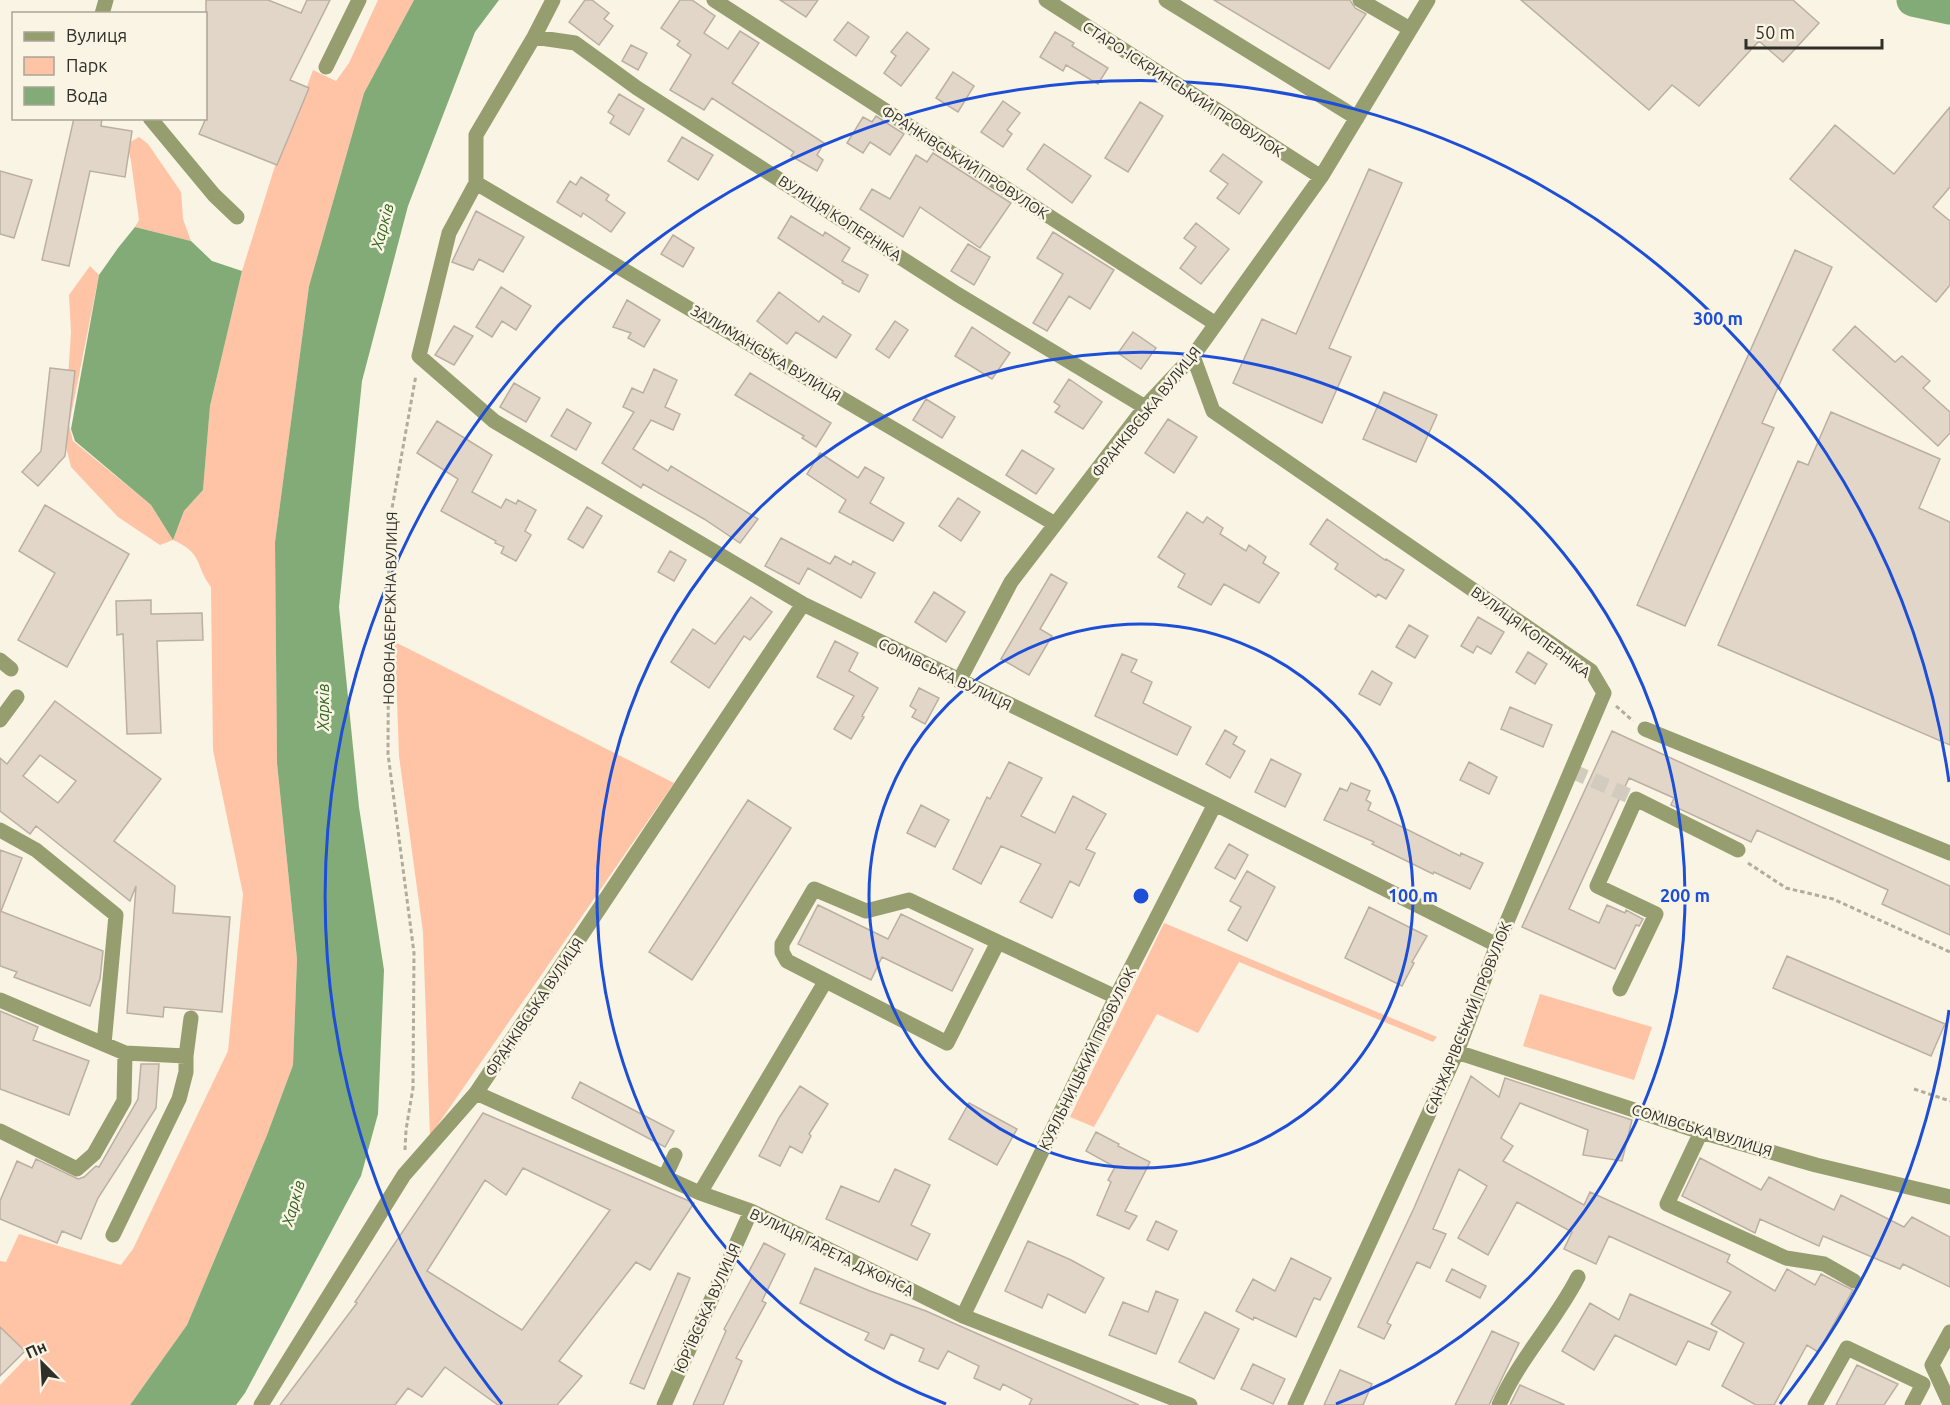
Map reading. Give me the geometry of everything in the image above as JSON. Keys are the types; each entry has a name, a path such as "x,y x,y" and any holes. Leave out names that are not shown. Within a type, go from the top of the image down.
{"street":[{"path":"326,67 359,0"},
{"path":"419,356 449,233 476,183 476,135 534,37 553,0"},
{"name":"ФРАНКІВСЬКИЙ ПРОВУЛОК","path":"714,0 1216,324"},
{"name":"СТАРО-ІСКРИНСЬКИЙ ПРОВУЛОК","path":"1046,0 1321,177"},
{"path":"1166,0 1357,118"},
{"path":"1360,0 1410,29"},
{"name":"ФРАНКІВСЬКА ВУЛИЦЯ","path":"958,681 1011,582 1145,407 1193,356 1216,324 1321,177 1428,0"},
{"name":"ВУЛИЦЯ КОПЕРНІКА","path":"534,37 575,43 637,88 957,294 1145,407"},
{"path":"152,120 214,195 237,217"},
{"name":"ЗАЛИМАНСЬКА ВУЛИЦЯ","path":"476,183 1055,524"},
{"name":"СОМІВСЬКА ВУЛИЦЯ","path":"419,356 494,421 803,604 1215,804 1497,945"},
{"name":"ВУЛИЦЯ КОПЕРНІКА","path":"1193,356 1213,411 1591,671 1604,693"},
{"name":"ФРАНКІВСЬКА ВУЛИЦЯ","path":"261,1405 404,1175 476,1093 803,604"},
{"name":"САНЖАРІВСЬКИЙ ПРОВУЛОК","path":"1296,1405 1457,1052 1497,945 1604,693"},
{"path":"0,720 17,697"},
{"path":"1645,729 1950,853"},
{"path":"1620,989 1656,914 1597,886 1636,799 1738,850"},
{"name":"КУЯЛЬНИЦЬКИЙ ПРОВУЛОК","path":"963,1316 1116,997 1215,804"},
{"path":"0,830 36,850 116,915 104,1044"},
{"path":"999,942 947,1043 825,982 787,961 782,952 782,944 814,889 866,911 909,900 999,942 1116,997"},
{"path":"700,1193 825,982"},
{"path":"0,1000 125,1053 186,1056"},
{"path":"113,1235 179,1099 186,1072 192,1018"},
{"name":"СОМІВСЬКА ВУЛИЦЯ","path":"1457,1052 1701,1132 1816,1165 1950,1197"},
{"path":"0,1131 77,1169 94,1154 124,1101 125,1053"},
{"name":"ВУЛИЦЯ ҐАРЕТА ДЖОНСА","path":"476,1093 700,1193 751,1211 963,1316 1190,1405"},
{"path":"1701,1132 1667,1204 1786,1258 1824,1264 1854,1281"},
{"path":"665,1177 675,1155"},
{"name":"ЮР’ЇВСЬКА ВУЛИЦЯ","path":"664,1405 751,1211"},
{"path":"1499,1405 1509,1381 1565,1302 1578,1277"},
{"path":"1950,1332 1932,1365 1950,1404"},
{"path":"1815,1405 1847,1348 1923,1384 1912,1405"}],"path":[{"name":"НОВОНАБЕРЕЖНА ВУЛИЦЯ","path":"404,1175 406,1130 413,1088 414,953 388,754 389,525 419,356"},
{"path":"1604,693 1627,717 1645,729"},
{"path":"1738,850 1748,863 1786,888 1833,899 1950,952"},
{"path":"1914,1089 1950,1101"}],"green space":[{"path":"378,0 414,0 364,93 309,286 275,542 277,763 297,959 293,1065 267,1135 187,1325 130,1405 0,1405 0,1385 30,1354 0,1331 0,1261 6,1262 19,1234 121,1265 133,1249 228,1051 243,894 213,750 211,587 190,550 173,540 184,511 203,490 210,406 242,271 275,166 283,152 313,70 336,81 349,63"},
{"path":"139,137 148,144 181,192 183,219 191,241 135,227 139,220 127,144"},
{"path":"90,266 99,275 69,425 73,441 151,505 173,540 160,545 118,517 71,467 64,439 71,332 69,295"},
{"path":"395,642 674,783 430,1136 423,932 399,756"},
{"path":"1164,923 1437,1037 1433,1042 1239,962 1198,1033 1157,1014 1094,1127 1070,1117"},
{"path":"1540,994 1652,1027 1634,1080 1523,1046"}],"water":[{"name":"Харків","path":"414,0 499,0 475,32 408,206 362,381 339,607 359,807 384,970 378,1114 361,1176 245,1393 236,1405 130,1405 187,1325 267,1135 293,1065 297,959 277,763 275,542 309,286 364,93"},
{"path":"135,227 191,241 212,261 242,271 210,406 203,490 184,511 173,540 151,505 75,441 71,429 99,275"}],"building":[{"path":"206,0 268,0 301,13 307,0 330,0 290,80 309,88 277,165 199,134 207,120"},
{"path":"585,0 592,0 609,13 604,19 613,26 599,45 569,22"},
{"path":"680,0 692,0 715,16 704,33 728,49 740,31 759,43 732,83 824,143 817,155 823,160 817,171 791,156 794,152 712,98 704,110 670,90 691,55 677,45 680,41 661,28"},
{"path":"780,0 818,0 806,17"},
{"path":"1214,0 1350,0 1355,8 1366,14 1329,69"},
{"path":"1521,0 1793,0 1819,23 1783,62 1759,41 1699,106 1672,85 1649,110"},
{"path":"848,22 869,37 856,56 834,40"},
{"path":"907,32 929,49 901,86 884,73 896,56 891,52"},
{"path":"1055,32 1074,43 1072,46 1108,68 1098,84 1066,65 1063,71 1040,57"},
{"path":"631,45 647,53 638,70 622,61"},
{"path":"953,72 974,86 958,112 936,98"},
{"path":"619,94 644,109 629,135 610,123 614,116 608,112"},
{"path":"1003,101 1020,113 1007,130 1012,134 1003,147 981,132"},
{"path":"1140,102 1163,116 1128,172 1105,158"},
{"path":"1950,107 1950,187 1933,207 1950,221 1950,285 1936,302 1790,179 1835,125 1894,174"},
{"path":"876,116 904,134 890,155 870,142 863,153 847,143 863,117 872,122"},
{"path":"74,120 102,120 101,126 132,131 125,177 90,171 69,266 42,260"},
{"path":"682,137 713,155 698,180 668,161"},
{"path":"1044,144 1091,176 1072,203 1027,169"},
{"path":"933,153 1011,203 980,248 920,207 903,237 860,209 872,189 890,199 916,155 927,162"},
{"path":"1223,154 1262,182 1239,214 1217,198 1228,184 1210,171"},
{"path":"1369,169 1402,183 1329,348 1351,357 1322,423 1233,383 1262,319 1296,334"},
{"path":"0,171 32,180 14,238 0,234"},
{"path":"581,177 609,195 606,200 625,213 611,232 583,213 581,217 557,202 570,181 576,185"},
{"path":"476,211 524,237 503,272 479,259 473,270 452,262"},
{"path":"791,216 823,236 825,232 850,248 842,261 868,275 859,292 842,283 843,281 778,238"},
{"path":"1196,223 1229,249 1201,284 1180,268 1196,247 1184,238"},
{"path":"1053,232 1114,270 1090,309 1069,296 1047,331 1033,323 1063,274 1037,258"},
{"path":"673,235 694,248 683,267 661,254"},
{"path":"968,244 990,257 974,285 951,271"},
{"path":"1795,250 1832,267 1762,423 1774,428 1685,626 1637,605"},
{"path":"501,287 531,306 516,330 502,321 492,337 476,327"},
{"path":"779,292 819,322 823,316 851,335 836,358 796,332 787,344 757,321"},
{"path":"627,300 660,320 644,347 628,338 631,333 613,327"},
{"path":"895,321 908,330 889,358 876,349"},
{"path":"454,326 473,336 454,365 435,355"},
{"path":"1855,326 1895,362 1902,356 1930,381 1923,388 1950,412 1950,433 1938,446 1833,350"},
{"path":"972,327 1010,353 992,379 955,356"},
{"path":"1133,332 1156,348 1141,369 1118,353"},
{"path":"50,368 75,371 65,456 38,486 22,472 41,451"},
{"path":"654,369 677,380 665,407 680,414 673,430 651,420 633,449 668,471 671,466 758,519 740,543 704,519 643,484 641,488 602,463 634,412 623,407 632,388 643,393"},
{"path":"750,373 831,423 816,447 802,438 804,436 735,395"},
{"path":"1069,379 1102,402 1083,429 1055,412 1060,406 1054,402"},
{"path":"514,383 540,398 526,422 500,407"},
{"path":"1384,392 1437,415 1416,462 1363,439"},
{"path":"926,399 955,417 942,438 913,420"},
{"path":"567,409 591,423 576,450 551,436"},
{"path":"1831,412 1940,459 1919,508 1950,522 1950,745 1718,645 1798,461 1808,465"},
{"path":"1168,419 1197,437 1174,473 1145,453"},
{"path":"437,421 492,455 472,492 501,508 506,499 516,504 518,500 536,510 525,531 531,535 516,561 501,553 504,547 495,543 496,541 441,511 458,479 417,453"},
{"path":"1022,450 1054,469 1036,494 1006,475"},
{"path":"820,453 858,478 865,467 884,478 870,503 904,523 893,541 839,512 846,500 807,474"},
{"path":"958,498 980,512 961,541 939,526"},
{"path":"45,505 129,554 67,667 18,640 55,573 19,551"},
{"path":"587,507 602,516 583,548 568,539"},
{"path":"1187,512 1203,523 1207,517 1223,528 1220,534 1246,551 1249,545 1266,557 1263,563 1279,573 1259,603 1224,584 1211,605 1178,587 1185,574 1158,557"},
{"path":"1327,519 1385,560 1404,570 1386,599 1378,594 1376,597 1335,569 1338,564 1310,544"},
{"path":"781,538 830,564 835,556 851,565 853,561 875,573 861,598 808,568 799,584 765,566"},
{"path":"670,551 686,560 674,581 658,572"},
{"path":"1051,574 1067,583 1040,629 1052,636 1029,675 1001,659"},
{"path":"934,592 965,612 946,642 915,622"},
{"path":"751,597 772,612 750,640 744,636 709,688 671,662 693,629 715,644"},
{"path":"151,600 151,614 202,613 203,640 157,641 161,733 127,734 123,634 117,635 116,601"},
{"path":"1478,617 1504,632 1491,654 1477,646 1473,653 1461,646"},
{"path":"1409,625 1428,636 1415,658 1396,647"},
{"path":"835,641 858,653 849,671 878,688 851,739 834,729 854,696 817,677"},
{"path":"1528,652 1547,664 1535,684 1516,672"},
{"path":"1122,654 1137,660 1131,672 1152,682 1143,703 1191,727 1177,755 1095,716"},
{"path":"1372,671 1392,683 1380,705 1359,694"},
{"path":"919,688 939,698 925,724 912,717 916,710 910,706"},
{"path":"55,701 161,779 114,841 175,886 173,913 230,917 222,1012 164,1007 163,1017 127,1013 136,886 130,901 36,826 30,834 0,811 0,758 7,764","holes":["40,755 76,781 58,803 23,776"]},
{"path":"1510,707 1552,725 1543,747 1501,729"},
{"path":"1225,730 1237,737 1233,744 1245,751 1230,778 1206,764"},
{"path":"1612,731 1950,886 1950,935 1882,904 1888,890 1757,830 1751,842 1671,805 1674,798 1629,778 1569,909 1599,923 1607,905 1625,913 1626,910 1643,919 1639,926 1636,925 1615,969 1522,927"},
{"path":"1271,759 1301,774 1285,807 1255,792"},
{"path":"1009,762 1042,778 1021,816 1055,833 1073,796 1106,814 1086,849 1095,853 1079,886 1070,881 1052,918 1020,902 1041,864 1001,846 981,884 953,869 987,797 990,799"},
{"path":"1469,762 1497,777 1489,794 1460,780"},
{"path":"1351,783 1370,791 1366,800 1371,803 1368,810 1460,856 1461,853 1483,863 1470,889 1434,872 1433,874 1372,844 1374,842 1324,820 1340,788 1347,791"},
{"path":"748,800 791,828 692,980 649,952"},
{"path":"921,805 949,820 935,847 907,833"},
{"path":"1229,844 1248,855 1235,879 1215,868"},
{"path":"0,850 22,858 1,911 0,911"},
{"path":"1247,871 1275,887 1247,941 1228,930 1241,907 1230,901"},
{"path":"818,905 888,939 901,914 973,949 952,991 882,957 871,980 798,944"},
{"path":"1369,907 1427,936 1402,986 1345,958"},
{"path":"0,911 103,951 100,979 90,1006 14,977 17,972 0,966"},
{"path":"1787,956 1945,1024 1931,1056 1773,988"},
{"path":"0,1011 38,1027 33,1040 89,1061 69,1115 0,1089"},
{"path":"141,1064 159,1064 156,1108 98,1198 81,1239 62,1231 57,1243 0,1219 0,1201 17,1161 32,1168 36,1159 78,1179 84,1177 96,1166 99,1167 138,1099"},
{"path":"1471,1076 1499,1097 1505,1078 1632,1120 1622,1161 1583,1155 1588,1130 1520,1103 1501,1138 1513,1146 1503,1161 1584,1205 1590,1192 1730,1255 1727,1262 1775,1291 1787,1269 1815,1285 1821,1274 1853,1290 1818,1352 1807,1345 1774,1405 1756,1405 1722,1386 1744,1343 1711,1324 1731,1292 1609,1236 1596,1264 1564,1249 1572,1232 1517,1202 1488,1255 1458,1238 1487,1186 1459,1169 1433,1229 1446,1234 1430,1268 1417,1262 1387,1323 1391,1325 1384,1339 1358,1327 1414,1208"},
{"path":"580,1082 674,1131 665,1147 572,1098"},
{"path":"800,1086 828,1104 809,1134 811,1136 802,1153 790,1146 780,1166 759,1156 779,1118"},
{"path":"969,1103 1017,1129 997,1165 949,1139"},
{"path":"483,1113 694,1203 650,1270 636,1262 559,1361 582,1376 557,1405 498,1405 445,1367 422,1397 408,1388 395,1405 280,1405 357,1303 355,1302","holes":["523,1168 610,1210 522,1330 427,1271 485,1180 506,1195"]},
{"path":"1096,1132 1150,1162 1125,1211 1137,1216 1129,1229 1097,1215 1111,1182 1108,1180 1115,1167 1086,1151"},
{"path":"1700,1158 1761,1190 1769,1177 1834,1210 1841,1195 1904,1227 1912,1217 1950,1237 1950,1287 1903,1264 1900,1269 1823,1236 1819,1246 1760,1219 1755,1233 1682,1196"},
{"path":"895,1169 930,1185 911,1225 930,1234 917,1260 826,1219 841,1186 879,1202"},
{"path":"1156,1221 1177,1231 1168,1250 1147,1240"},
{"path":"1028,1241 1104,1278 1085,1313 1048,1294 1042,1308 1005,1291"},
{"path":"764,1243 785,1254 762,1301 766,1303 736,1358 742,1361 723,1405 693,1405 726,1331 724,1329 753,1276 748,1273"},
{"path":"1291,1258 1331,1278 1320,1300 1314,1298 1296,1337 1236,1311 1253,1279 1275,1291"},
{"path":"815,1268 926,1311 1139,1405 1029,1405 1032,1399 1003,1384 1000,1390 974,1378 979,1366 948,1351 938,1369 919,1361 924,1349 891,1334 884,1349 865,1340 869,1333 800,1303"},
{"path":"1452,1269 1486,1286 1480,1298 1446,1281"},
{"path":"678,1273 690,1278 644,1389 630,1383"},
{"path":"1156,1291 1178,1300 1156,1354 1109,1335 1123,1302 1148,1312"},
{"path":"1630,1294 1717,1332 1709,1350 1688,1341 1676,1365 1615,1335 1594,1370 1562,1351 1590,1303 1619,1320"},
{"path":"1205,1312 1239,1329 1214,1379 1179,1362"},
{"path":"0,1327 25,1351 0,1376"},
{"path":"1492,1331 1519,1343 1489,1405 1455,1405"},
{"path":"1253,1364 1285,1379 1273,1404 1241,1389"},
{"path":"1857,1365 1898,1384 1884,1405 1836,1405"},
{"path":"1340,1370 1372,1384 1363,1405 1324,1405"},
{"path":"1520,1385 1565,1405 1510,1405"}],"waterway":[{"path":"1913,0 1950,8"}],"tunnel":[{"path":"1572,771 1636,799"}]}
